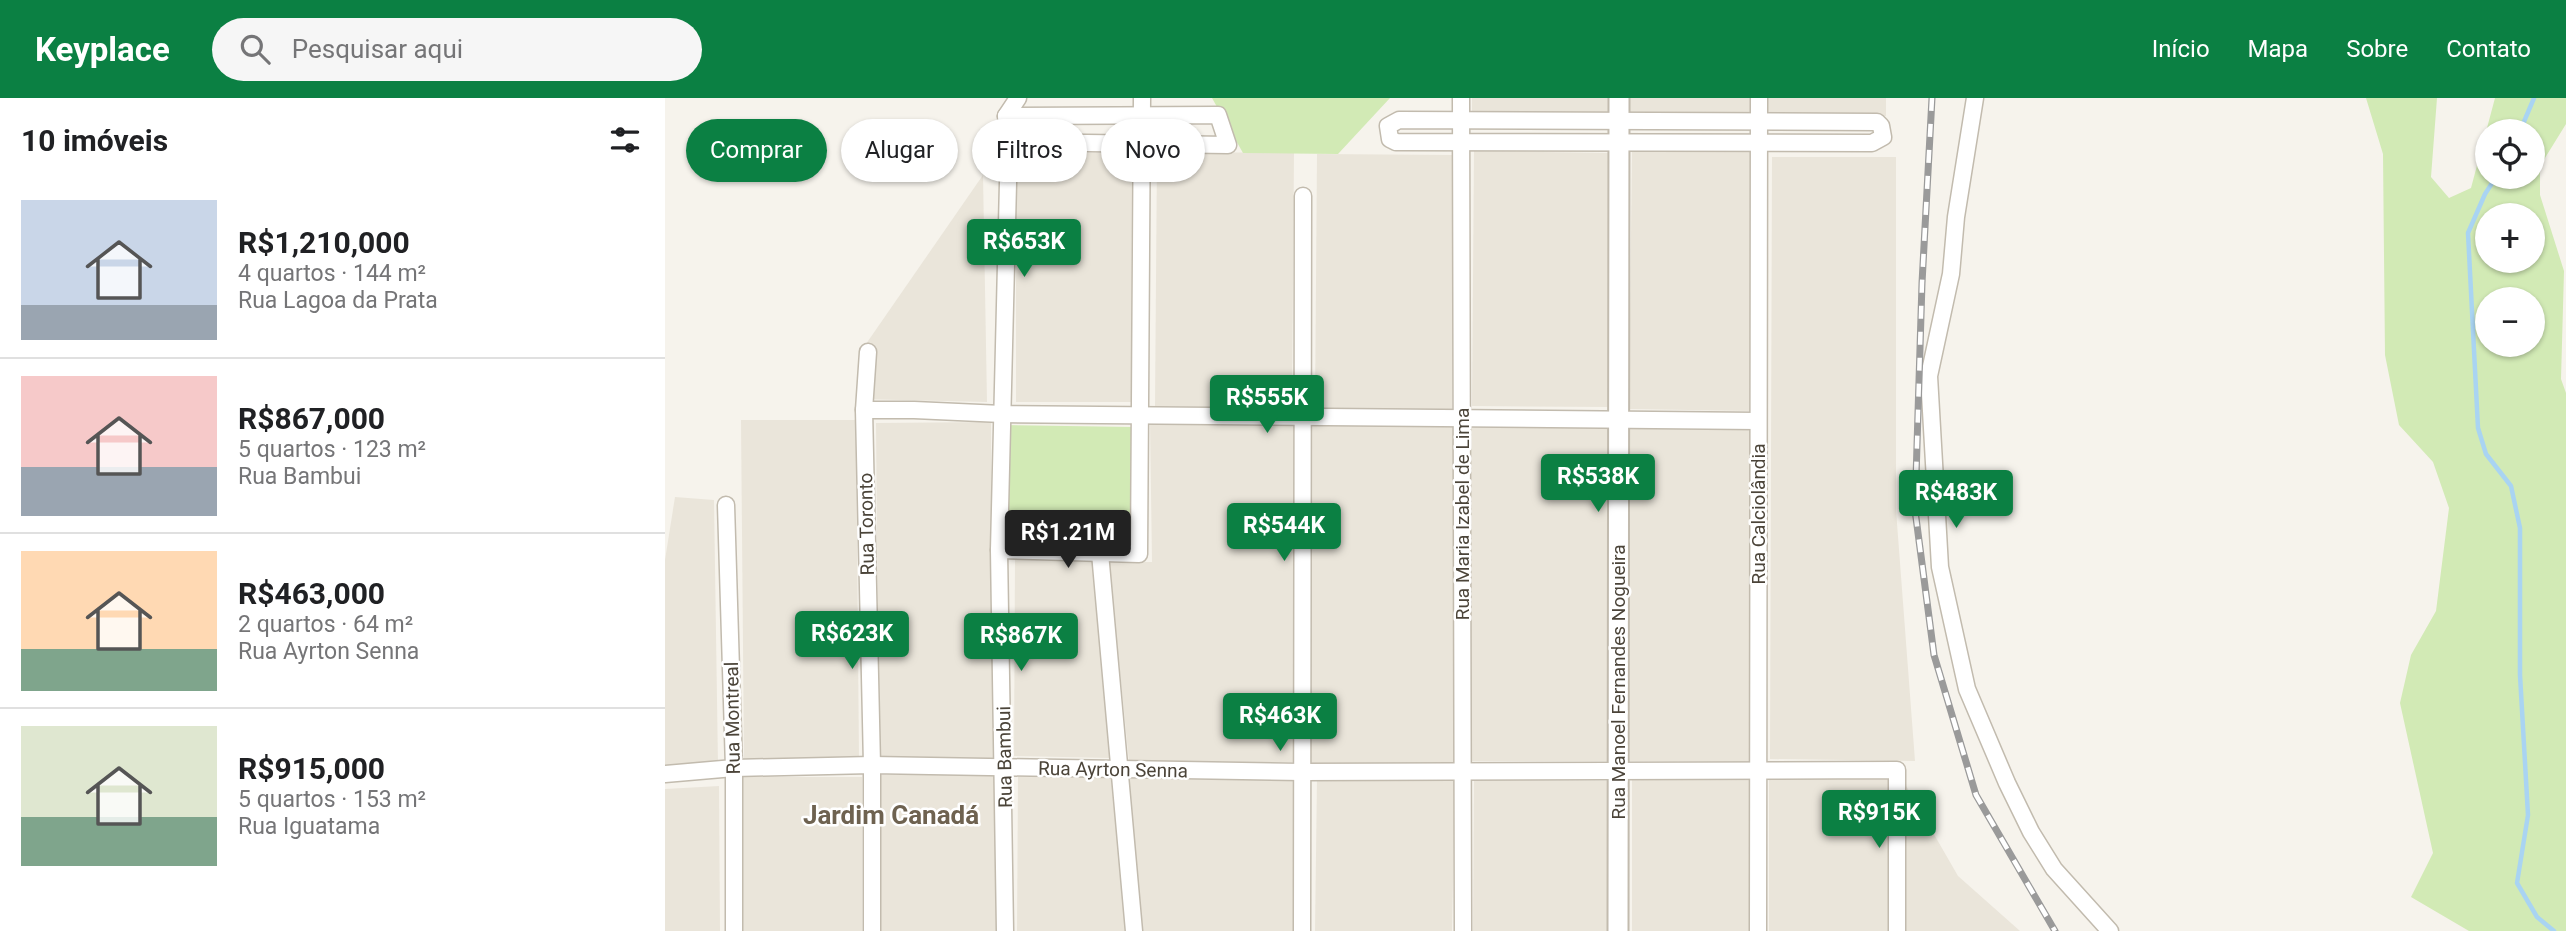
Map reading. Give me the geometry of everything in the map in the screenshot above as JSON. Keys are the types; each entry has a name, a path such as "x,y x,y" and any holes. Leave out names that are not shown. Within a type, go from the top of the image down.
{"street":[{"path":"1006,116 1018,98"},
{"path":"1142,98 1142,116"},
{"name":"Rua Maria Izabel de Lima","path":"1461,98 1463,931"},
{"name":"Rua Manoel Fernandes Nogueira","path":"1618,931 1619,98"},
{"name":"Rua Calciolândia","path":"1758,931 1759,98"},
{"path":"1975,98 1956,217 1951,274 1929,376 1940,566 1967,689 2007,783 2031,832 2054,869 2110,931"},
{"path":"1006,116 1218,116 1228,145 1205,145"},
{"path":"1399,120 1619,121 1877,122 1881,126 1883,137 1872,143 1396,142 1390,139 1388,126 1399,120"},
{"name":"Rua Bambui","path":"1005,931 999,550 1008,182"},
{"path":"999,550 1139,554 1142,182"},
{"path":"1302,931 1303,196"},
{"name":"Rua Toronto","path":"868,352 864,410 872,765 872,931"},
{"path":"864,410 1002,414 1758,421"},
{"name":"Rua Montreal","path":"726,505 734,768 734,931"},
{"path":"1100,553 1134,931"},
{"name":"Rua Ayrton Senna","path":"665,774 734,768 872,765 1302,772 1897,770 1897,931"}],"shaded area":[{"path":"1472,98 1608,98 1608,115 1472,115"},
{"path":"1624,98 1753,98 1753,117 1624,117"},
{"path":"1766,98 1886,98 1886,116 1766,116"},
{"path":"1632,149 1752,151 1749,411 1629,409"},
{"path":"1474,151 1612,153 1610,407 1472,406"},
{"path":"1205,152 1294,153 1292,408 1155,406 1157,182 1205,182"},
{"path":"1087,153 1101,153 1101,182 1132,182 1131,402 1016,402 1016,182 1087,182"},
{"path":"1317,154 1454,155 1452,410 1315,408"},
{"path":"1772,157 1896,157 1896,510 1915,761 1770,759"},
{"path":"978,182 983,182 987,402 857,399 866,344"},
{"path":"741,420 856,420 859,758 744,759"},
{"path":"1150,421 1297,424 1296,762 1129,762 1109,562 1152,562"},
{"path":"991,422 993,761 879,761 876,423"},
{"path":"1309,423 1457,423 1458,764 1310,764"},
{"path":"1469,424 1613,424 1614,761 1470,761"},
{"path":"1752,427 1753,761 1630,761 1629,428"},
{"path":"675,497 714,500 718,765 665,767 665,560"},
{"path":"1015,559 1095,562 1110,758 1014,756"},
{"path":"880,775 999,775 1000,931 881,931"},
{"path":"743,777 862,777 862,931 743,931"},
{"path":"1018,777 1112,778 1128,931 1017,931"},
{"path":"1317,778 1455,780 1452,931 1315,931"},
{"path":"1632,778 1751,778 1751,931 1632,931"},
{"path":"1128,779 1293,780 1293,931 1143,931"},
{"path":"1769,779 1889,780 1889,931 1769,931"},
{"path":"1474,780 1612,781 1611,931 1473,931"},
{"path":"1905,784 1958,876 2020,931 1903,931"},
{"path":"719,786 720,931 665,931 665,789"}],"green space":[{"path":"1212,98 1390,98 1338,154 1243,153"},
{"path":"2366,98 2437,98 2431,177 2449,198 2471,188 2475,173 2475,189 2540,189 2543,203 2475,203 2475,273 2545,273 2545,211 2564,271 2561,379 2566,393 2566,931 2469,931 2411,897 2433,853 2400,703 2411,655 2436,611 2449,508 2433,462 2399,425 2385,355 2383,154"},
{"path":"2495,98 2566,98 2566,124 2545,158 2545,119 2489,119"},
{"path":"1006,425 1133,427 1132,544 1005,542"}],"waterway":[{"path":"2525,119 2534,98"},
{"path":"2488,189 2468,233 2478,428 2486,454 2511,486 2520,528 2520,675 2528,815 2517,883 2537,917 2554,931"}],"railway":[{"path":"1932,98 1922,283 1915,510 1934,655 1976,795 2055,931"}],"district":[{"name":"Jardim Canadá","path":"891,815"}]}
